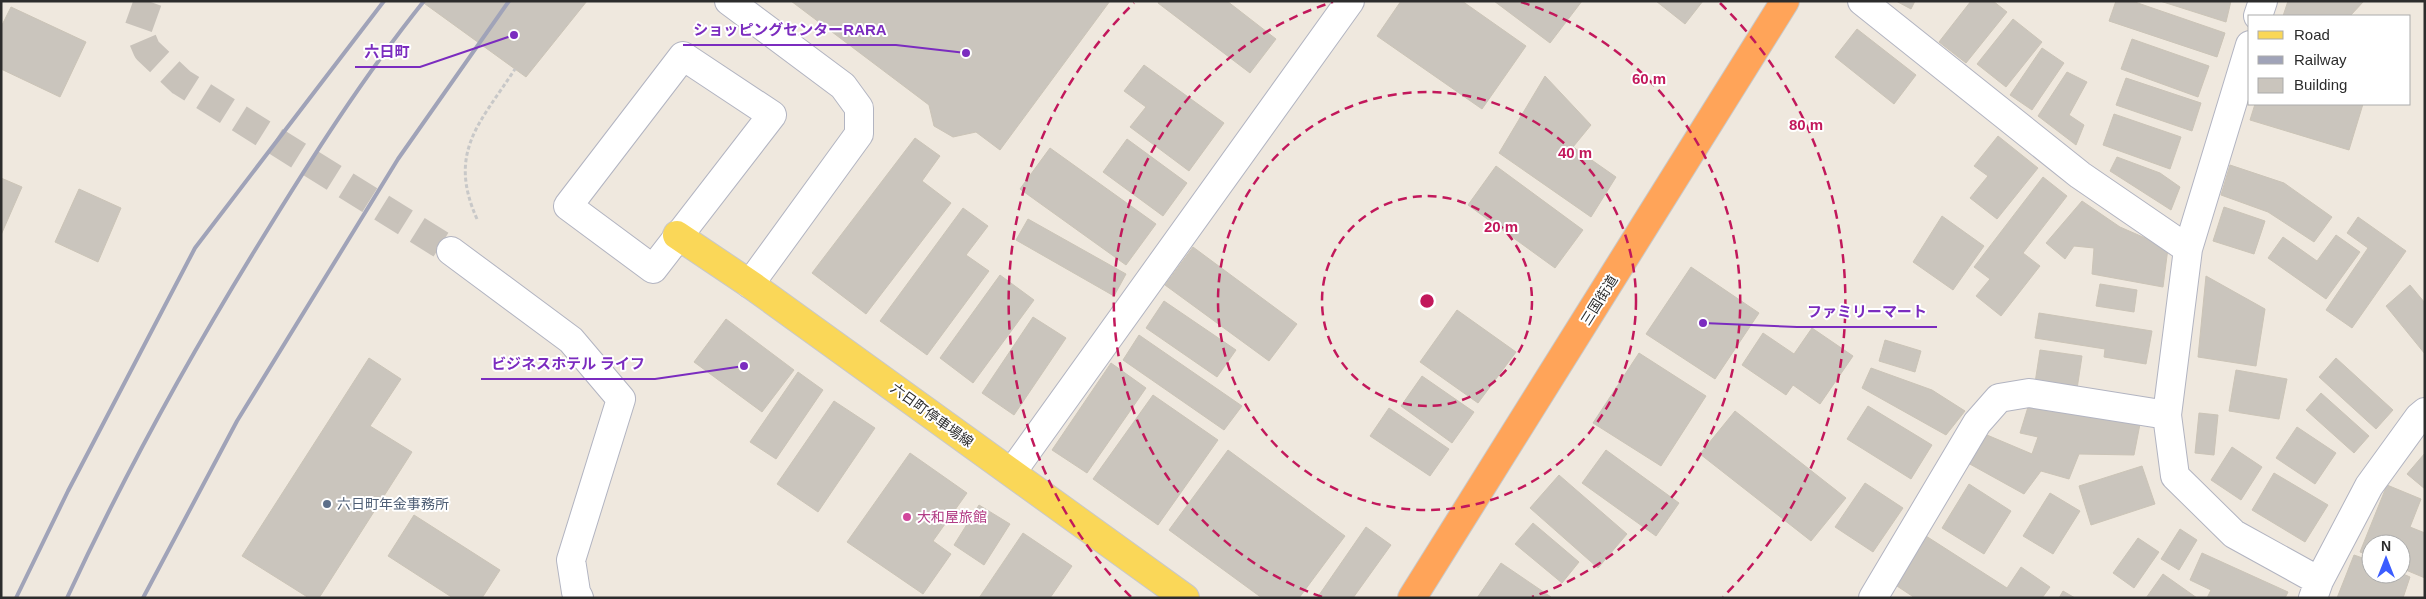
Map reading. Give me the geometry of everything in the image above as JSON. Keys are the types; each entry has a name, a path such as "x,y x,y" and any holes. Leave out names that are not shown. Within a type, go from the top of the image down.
{"highway":[{"name":"三国街道","path":"1412,598 1785,1"}],"main road":[{"name":"六日町停車場線","path":"677,235 750,284 1185,598"}],"street":[{"path":"729,1 842,86 859,108 859,134 750,284"},
{"path":"1012,472 1350,1"},
{"path":"1862,1 2080,175 2188,249"},
{"path":"2258,15 2263,1"},
{"path":"2248,51 2188,249 2168,415 2175,476 2234,534 2316,589 2369,486 2419,416 2425,412"},
{"path":"683,56 772,115 677,235 653,268 568,206 683,56"},
{"path":"451,250 571,340 621,399 571,560 576,592 579,598"},
{"path":"1873,598 1977,423 1999,398 2029,393 2168,415"}],"path":[{"path":"477,219 467,197 464,169 471,138 515,69"}],"building":[{"path":"421,1 587,1 526,77"},
{"path":"791,1 1110,1 1000,150 976,132 953,137 934,126 929,105"},
{"path":"1159,1 1227,1 1276,39 1250,73 1158,3"},
{"path":"1401,1 1462,1 1526,46 1482,109 1377,36"},
{"path":"1494,1 1582,1 1550,43"},
{"path":"1656,1 1703,1 1685,24"},
{"path":"1896,1 1915,1 1911,9"},
{"path":"1971,1 1993,1 2007,12 1966,63 1939,42"},
{"path":"2116,1 2132,1 2225,33 2217,57 2109,21"},
{"path":"2160,1 2231,1 2226,22"},
{"path":"2288,1 2364,1 2351,15 2283,15"},
{"path":"11,7 86,42 60,97 1,69 1,27"},
{"path":"2013,19 2042,42 2006,87 1977,64"},
{"path":"1857,29 1916,75 1894,104 1835,57"},
{"path":"2132,39 2209,66 2198,97 2121,69"},
{"path":"2042,48 2064,63 2032,110 2010,95"},
{"path":"1144,65 1224,123 1189,171 1130,127 1146,107 1124,91"},
{"path":"2067,72 2087,82 2069,115 2084,125 2076,145 2038,116"},
{"path":"1545,76 1591,125 1573,147 1616,177 1591,217 1499,153"},
{"path":"2126,78 2201,103 2192,131 2116,105"},
{"path":"2255,105 2363,105 2349,150 2250,120"},
{"path":"2114,114 2181,137 2170,169 2103,145"},
{"path":"1998,136 2038,168 1997,219 1970,198 1988,176 1974,166"},
{"path":"915,138 940,156 922,181 951,203 866,314 812,273"},
{"path":"1127,139 1187,183 1163,216 1103,172"},
{"path":"1050,148 1156,224 1126,265 1020,189"},
{"path":"2117,157 2160,173 2180,187 2171,210 2110,171"},
{"path":"2230,165 2284,183 2332,217 2314,242 2268,212 2221,195"},
{"path":"1496,166 1583,230 1555,268 1468,205"},
{"path":"2043,177 2067,196 2023,253 2040,266 2001,316 1976,296 1990,279 1974,267"},
{"path":"1,178 22,187 1,235"},
{"path":"79,189 121,208 98,262 55,242"},
{"path":"2082,201 2120,227 2168,248 2163,287 2092,274 2094,248 2074,246 2065,259 2046,243"},
{"path":"2224,207 2265,221 2254,254 2213,241"},
{"path":"963,208 988,226 966,255 989,271 927,355 880,321"},
{"path":"1942,216 1984,246 1953,290 1913,262"},
{"path":"2358,217 2406,251 2352,328 2326,310 2368,248 2347,233"},
{"path":"1028,219 1126,274 1114,296 1016,240"},
{"path":"2336,235 2360,252 2326,299 2268,258 2283,237 2317,261"},
{"path":"1193,247 1297,324 1269,361 1165,285"},
{"path":"1691,267 1759,313 1715,379 1646,334"},
{"path":"1000,275 1034,300 973,383 940,358"},
{"path":"2206,276 2265,309 2256,366 2198,357"},
{"path":"2100,284 2137,290 2134,312 2096,306"},
{"path":"2410,285 2425,303 2425,354 2386,306"},
{"path":"1164,301 1236,350 1217,377 1146,328"},
{"path":"1457,310 1516,352 1478,403 1420,362"},
{"path":"2039,313 2152,331 2146,364 2104,357 2105,349 2035,338"},
{"path":"1033,317 1066,338 1014,415 982,393"},
{"path":"726,319 794,370 762,412 694,362"},
{"path":"1812,328 1853,356 1820,404 1793,385 1786,395 1742,365 1763,333 1794,354"},
{"path":"1139,335 1242,406 1224,430 1123,360"},
{"path":"1885,340 1921,351 1915,372 1879,361"},
{"path":"2040,350 2082,356 2077,389 2035,383"},
{"path":"1639,353 1706,396 1661,466 1593,423"},
{"name":"六日町年金事務所","path":"369,358 401,379 370,426 412,452 319,598 309,598 242,556"},
{"path":"2336,358 2393,410 2376,429 2319,377"},
{"path":"1111,363 1146,388 1087,473 1052,450"},
{"path":"1871,368 1932,390 1965,411 1946,435 1862,388"},
{"path":"2236,370 2287,379 2279,419 2229,411"},
{"path":"798,372 823,390 776,459 750,442"},
{"path":"1422,376 1474,412 1452,443 1401,406"},
{"path":"2321,393 2369,436 2354,453 2306,410"},
{"path":"1153,395 1218,440 1158,525 1093,479"},
{"path":"834,401 875,428 818,512 777,484"},
{"path":"1868,406 1932,445 1911,479 1847,439"},
{"path":"2028,407 2140,424 2134,455 2079,454 2069,479 2041,471 2024,494 1968,463 1987,435 2032,454 2038,437 2020,433"},
{"path":"1389,408 1449,449 1430,476 1370,436"},
{"path":"1735,411 1846,498 1811,541 1700,454"},
{"path":"2199,413 2218,415 2214,455 2195,453"},
{"path":"2297,427 2336,453 2315,484 2276,458"},
{"path":"2232,447 2262,467 2241,500 2211,480"},
{"path":"1228,450 1345,536 1299,598 1262,598 1169,530"},
{"path":"1606,450 1679,503 1656,536 1582,483"},
{"name":"大和屋旅館","path":"910,453 967,493 933,541 951,554 923,594 847,542"},
{"path":"2425,453 2425,489 2407,474"},
{"path":"2142,466 2155,504 2091,525 2079,486"},
{"path":"2274,473 2328,505 2305,542 2252,510"},
{"path":"1559,475 1627,534 1598,568 1530,508"},
{"path":"1865,483 1903,508 1873,552 1835,527"},
{"path":"1969,484 2011,511 1984,554 1942,528"},
{"path":"2387,485 2421,499 2410,527 2425,533 2425,578 2411,572 2411,534 2367,534"},
{"path":"2050,493 2080,511 2053,554 2023,536"},
{"path":"979,505 1010,524 984,565 954,545"},
{"path":"414,515 500,570 482,598 453,598 388,556"},
{"path":"1533,523 1579,562 1562,583 1515,544"},
{"path":"1366,527 1391,545 1353,598 1317,598"},
{"path":"2180,529 2197,540 2179,570 2161,559"},
{"path":"1023,533 1072,566 1050,598 979,598"},
{"path":"1926,536 2007,588 2021,567 2050,587 2042,598 1915,598 1894,584"},
{"path":"2138,538 2159,552 2134,588 2113,573"},
{"path":"2202,553 2288,592 2285,598 2207,598 2211,590 2190,580"},
{"path":"2354,555 2361,557 2361,584 2408,584 2403,598 2337,598"},
{"path":"1501,563 1551,597 1477,598"},
{"path":"2163,574 2197,598 2146,598"},
{"path":"2063,591 2075,598 2059,598"}],"tunnel":[{"path":"148,1 138,29 147,50 181,82 451,251"}],"railway":[{"path":"16,598 68,491 195,248 384,1"},
{"path":"67,598 111,507 158,417 234,285 338,119 424,1"},
{"path":"143,598 237,421 398,159 509,1"}],"place":[{"name":"六日町","path":"514,35"},
{"name":"ショッピングセンターRARA","path":"966,53"},
{"name":"ファミリーマート","path":"1703,323"},
{"name":"ビジネスホテル ライフ","path":"744,366"},
{"name":"六日町年金事務所","path":"327,504"},
{"name":"大和屋旅館","path":"907,517"}]}
